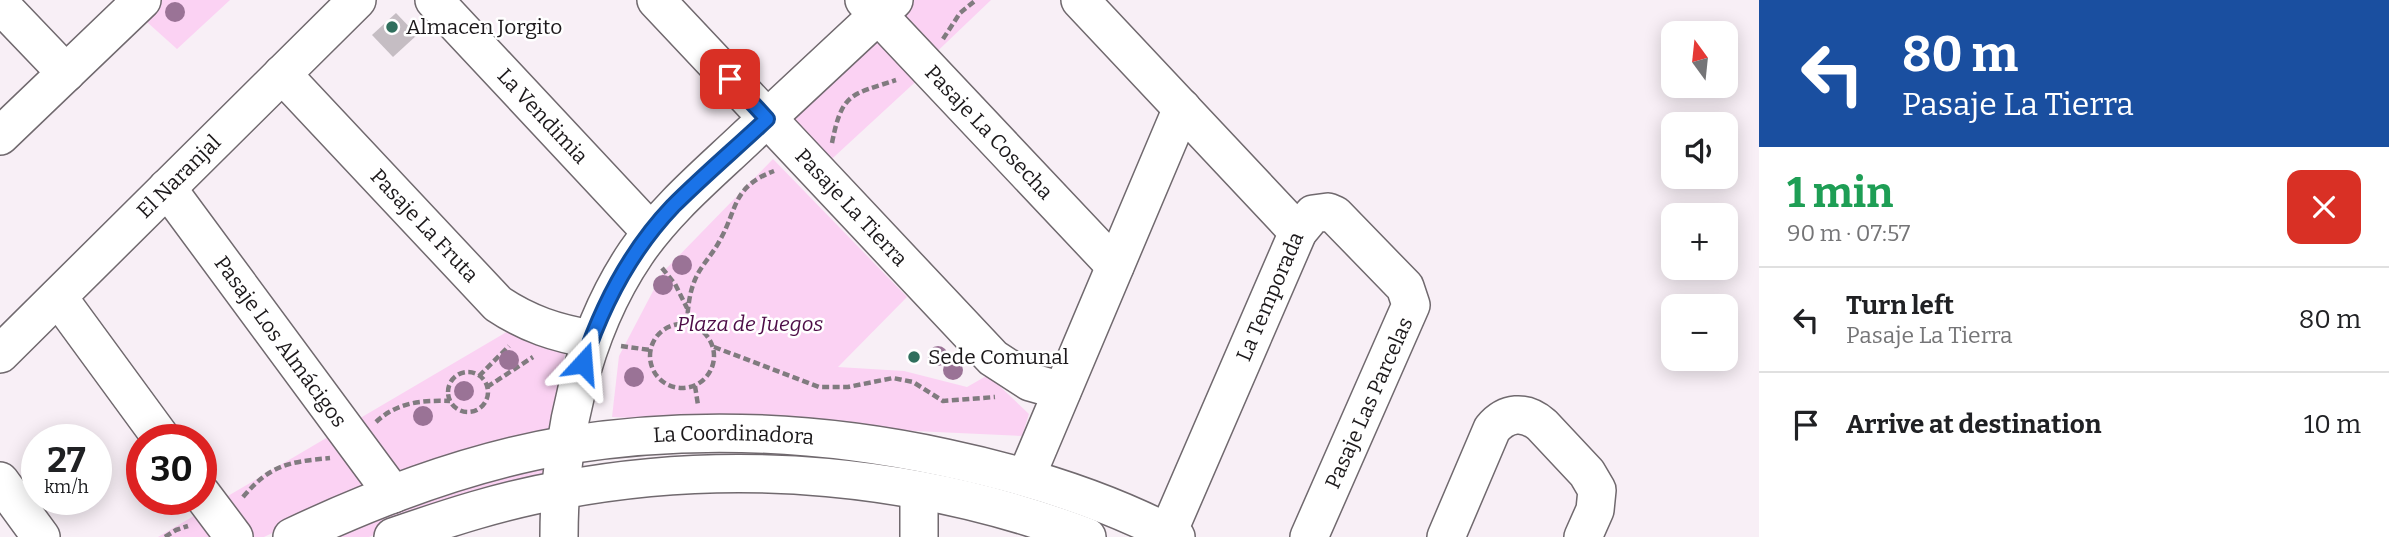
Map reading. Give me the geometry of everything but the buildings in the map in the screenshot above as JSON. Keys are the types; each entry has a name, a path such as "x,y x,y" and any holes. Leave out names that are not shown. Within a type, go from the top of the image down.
{"street":[{"path":"0,136 142,0"},
{"name":"El Naranjal","path":"0,354 357,0"},
{"name":"La Vendimia","path":"434,0 655,249"},
{"name":"Pasaje La Tierra","path":"656,0 993,358 1030,382 1062,391"},
{"name":"La Temporada","path":"1080,0 1298,232 1170,536"},
{"path":"0,4 66,73"},
{"path":"559,537 566,446 578,387 574,336 620,278 655,249 673,207 767,119 878,5"},
{"name":"Pasaje La Cosecha","path":"878,5 925,64 1115,266"},
{"name":"Pasaje La Fruta","path":"282,74 498,304 574,336"},
{"path":"1026,477 1182,108"},
{"name":"Pasaje Los Almácigos","path":"167,188 393,494"},
{"name":"Pasaje Las Parcelas","path":"1298,232 1313,214 1328,212 1335,215 1405,287 1411,304 1309,537"},
{"path":"58,297 151,424"},
{"path":"1446,537 1492,429 1505,417 1524,415 1534,418 1542,425 1593,481 1597,500 1583,537"},
{"name":"La Coordinadora","path":"292,537 393,494 469,469 566,446 671,435 744,433 859,441 1026,477 1113,508 1170,536"},
{"name":"La Coordinadora","path":"393,537 503,502 561,490 645,478 737,472 825,476 919,491 1024,515 1087,537"},
{"path":"0,481 41,537"},
{"path":"919,491 919,537"}],"path":[{"path":"687,324 695,279 720,241 734,204 743,192 769,173 796,164 809,164 826,155 838,117 851,97 861,90 899,79 925,64 940,46 952,23 976,0"},
{"path":"655,249 688,309"},
{"path":"687,324 704,332 713,347 715,355 712,370 708,377 695,386 675,388 658,378 652,369 650,350 656,337 666,328 687,324"},
{"path":"487,387 574,336"},
{"path":"479,376 487,387 486,400 472,412 459,410 450,401 448,388 455,377 467,373 479,376 574,336 650,350"},
{"path":"713,347 819,387 848,387 893,378 913,382 943,401 978,397 1002,398"},
{"path":"695,386 699,409"},
{"path":"165,537 176,530 210,523 232,510 253,485 272,470 293,461 339,457 358,446 378,421 399,407 431,400 450,401"}],"green space":[{"path":"153,0 230,0 177,49 138,14"},
{"path":"905,0 991,0 925,63 886,17"},
{"path":"879,25 924,74 822,168 777,119"},
{"name":"Plaza de Juegos","path":"773,159 907,297 838,367 904,371 967,387 988,375 1029,414 1022,436 612,417 619,356 663,272"},
{"path":"517,326 566,343 556,437 394,474 264,537 158,537 195,515 217,515 217,502"},
{"path":"542,459 546,484 369,537 313,537"}],"place":[{"name":"Almacen Jorgito","path":"392,27"},
{"name":"Sede Comunal","path":"914,357"}],"route":[{"path":"583,363 607,303 620,278 651,232 673,207 767,119 730,79"}]}
